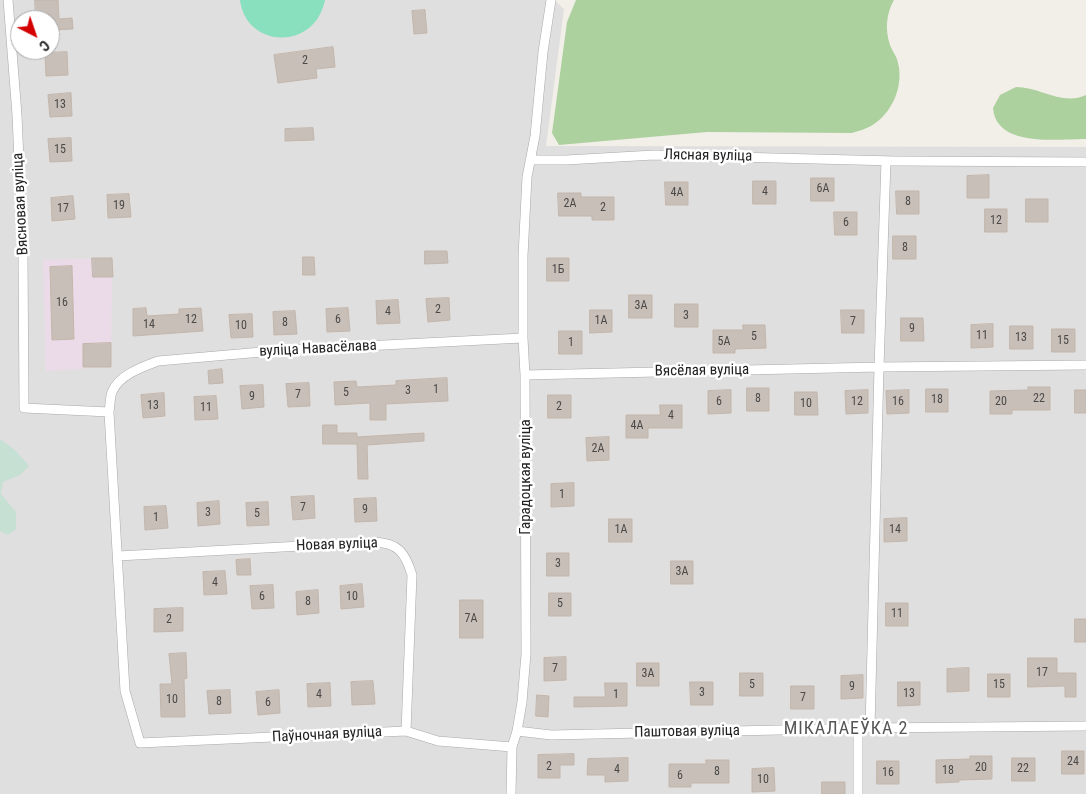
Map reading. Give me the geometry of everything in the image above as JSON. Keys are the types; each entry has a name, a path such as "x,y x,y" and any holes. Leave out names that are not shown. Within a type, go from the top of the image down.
{"street":[{"name":"Вясновая вуліца","path":"8,0 24,252 24,408 109,412"},
{"name":"Гарадоцкая вуліца","path":"511,794 512,747 517,732 522,702 526,654 523,246 526,177 530,160 551,0"},
{"name":"Лясная вуліца","path":"530,160 654,155 886,161 1086,162"},
{"path":"870,728 886,161"},
{"name":"вуліца Навасёлава","path":"109,412 112,392 120,382 142,367 158,361 285,350 523,338"},
{"name":"Вясёлая вуліца","path":"525,375 879,367 1086,365"},
{"path":"109,412 118,556"},
{"name":"Новая вуліца","path":"118,556 374,542 395,546 403,553 412,574 406,731"},
{"name":"Паўночная вуліца","path":"118,556 126,691 140,743 406,731 438,741 512,747"},
{"name":"Паштовая вуліца","path":"517,732 550,735 858,728 1086,726"},
{"path":"858,728 858,794"}],"shaded area":[{"path":"0,0 554,0 564,9 546,146 1086,147 1086,794 0,794"},
{"path":"112,258 111,367 46,371 43,260"}],"green space":[{"path":"240,0 325,0 319,17 308,28 295,35 281,38 267,35 254,28 245,16"},
{"path":"576,0 894,0 889,11 887,34 898,63 898,90 890,107 878,121 869,127 852,133 707,132 559,145 552,133 567,22"},
{"path":"1016,87 1068,98 1086,95 1086,139 1045,140 1016,135 1005,130 997,121 993,108 1000,95"},
{"path":"0,439 16,451 29,466 20,475 3,482 1,494 16,512 16,529 8,535 0,531"}],"building":[{"path":"35,0 58,0 59,10 36,10"},
{"path":"425,10 427,33 414,34 412,11"},
{"path":"72,18 73,29 60,30 60,19"},
{"path":"333,47 335,67 316,69 317,78 278,83 274,55"},
{"path":"60,52 67,52 68,75 46,76 45,60 60,60"},
{"path":"71,93 72,116 50,117 48,95"},
{"path":"313,128 314,140 285,141 285,129"},
{"path":"71,138 72,161 50,162 48,139"},
{"path":"989,175 989,198 967,198 967,176"},
{"path":"811,178 834,178 834,201 811,201"},
{"path":"753,181 776,181 776,204 753,204"},
{"path":"665,182 688,182 688,205 666,205"},
{"path":"896,191 919,191 919,214 897,214"},
{"path":"558,193 581,193 581,197 614,197 614,220 592,220 592,216 559,216"},
{"path":"129,194 131,217 108,218 107,195"},
{"path":"73,196 75,219 52,221 51,198"},
{"path":"1026,199 1048,199 1048,222 1026,222"},
{"path":"985,209 1007,209 1007,232 985,232"},
{"path":"834,212 857,212 857,235 835,235"},
{"path":"893,236 916,236 916,259 893,259"},
{"path":"425,251 447,251 448,263 425,264"},
{"path":"303,257 314,257 315,275 303,275"},
{"path":"92,258 112,258 113,277 93,277"},
{"path":"547,258 569,258 569,281 547,281"},
{"path":"72,266 74,339 52,340 50,267"},
{"path":"629,295 652,295 652,318 629,318"},
{"path":"449,298 450,320 428,322 426,299"},
{"path":"398,300 400,323 377,324 376,301"},
{"path":"675,304 698,304 698,327 675,327"},
{"path":"146,308 147,316 179,314 179,309 201,308 203,331 133,336 133,309"},
{"path":"348,308 350,331 327,332 326,309"},
{"path":"590,310 612,310 612,332 590,333"},
{"path":"841,310 864,310 864,333 842,333"},
{"path":"295,311 297,334 274,335 273,312"},
{"path":"252,314 253,337 231,338 229,315"},
{"path":"901,318 923,318 924,341 901,341"},
{"path":"993,324 993,347 971,348 971,325"},
{"path":"743,325 765,325 766,348 735,349 735,353 713,353 713,330 743,330"},
{"path":"1010,326 1033,326 1033,349 1010,349"},
{"path":"1052,329 1075,329 1075,352 1052,352"},
{"path":"559,331 582,331 582,354 559,354"},
{"path":"111,343 111,367 83,367 83,344"},
{"path":"222,369 223,383 209,384 208,371"},
{"path":"447,378 448,401 386,404 386,420 370,420 370,403 335,405 334,382 356,381 357,387 396,385 396,381"},
{"path":"309,383 310,406 288,407 286,384"},
{"path":"263,385 264,407 242,409 240,386"},
{"path":"1028,387 1050,387 1050,410 1012,410 1012,414 990,414 990,391 1028,390"},
{"path":"747,388 769,388 769,411 747,411"},
{"path":"926,389 948,389 948,412 926,412"},
{"path":"731,390 731,413 708,414 708,391"},
{"path":"868,390 868,413 846,414 845,391"},
{"path":"909,390 909,413 887,414 886,391"},
{"path":"1075,390 1086,390 1086,413 1075,413"},
{"path":"795,392 817,392 818,415 795,415"},
{"path":"164,393 165,416 143,418 141,395"},
{"path":"548,395 571,395 571,418 548,418"},
{"path":"216,396 218,419 195,420 194,397"},
{"path":"660,405 682,405 682,428 648,428 648,438 626,438 626,415 660,415"},
{"path":"323,425 337,425 337,433 357,433 357,437 424,433 424,441 367,445 368,479 358,479 357,444 323,444"},
{"path":"609,437 609,460 587,461 586,438"},
{"path":"574,483 574,506 551,507 551,484"},
{"path":"314,496 315,518 293,520 291,497"},
{"path":"376,498 377,521 355,522 354,499"},
{"path":"219,501 220,524 198,526 197,503"},
{"path":"268,502 269,525 247,526 246,503"},
{"path":"166,506 168,528 145,530 144,507"},
{"path":"907,518 907,541 884,542 884,519"},
{"path":"609,519 632,519 632,542 609,542"},
{"path":"547,553 569,553 569,576 547,576"},
{"path":"250,559 251,575 237,575 236,560"},
{"path":"671,561 693,561 693,584 671,584"},
{"path":"225,571 227,594 204,595 203,572"},
{"path":"362,584 364,607 341,609 340,586"},
{"path":"273,585 274,608 252,609 250,586"},
{"path":"318,590 319,613 297,615 296,592"},
{"path":"549,593 571,593 571,616 549,616"},
{"path":"460,600 483,600 483,638 460,638"},
{"path":"886,603 908,603 908,626 886,626"},
{"path":"183,608 183,631 154,632 154,609"},
{"path":"1075,619 1086,619 1086,642 1075,642"},
{"path":"186,653 187,678 184,679 185,717 161,717 160,684 172,684 169,654"},
{"path":"566,657 566,680 544,681 544,658"},
{"path":"1028,658 1057,658 1057,673 1076,673 1076,697 1065,697 1065,686 1028,687"},
{"path":"637,663 659,663 659,686 637,686"},
{"path":"969,668 969,691 947,692 947,669"},
{"path":"740,673 763,673 763,696 740,696"},
{"path":"988,674 1010,674 1010,697 988,697"},
{"path":"863,675 863,698 841,699 841,676"},
{"path":"373,681 375,704 352,705 351,682"},
{"path":"690,682 713,682 713,705 691,705"},
{"path":"898,682 920,682 920,705 898,706"},
{"path":"330,683 331,706 308,707 307,684"},
{"path":"605,683 627,683 627,706 574,707 574,697 605,697"},
{"path":"791,686 814,686 814,709 791,709"},
{"path":"230,690 231,713 209,714 207,691"},
{"path":"279,690 280,713 258,715 256,692"},
{"path":"537,695 549,696 548,717 536,716"},
{"path":"1062,751 1084,751 1084,774 1062,774"},
{"path":"574,754 574,765 560,765 560,778 538,778 538,755"},
{"path":"970,756 992,756 992,779 936,783 936,760 970,759"},
{"path":"628,758 628,781 605,782 605,775 587,775 588,759"},
{"path":"1012,758 1035,758 1035,781 1012,781"},
{"path":"706,760 729,760 729,783 691,783 691,787 669,787 669,764 706,764"},
{"path":"877,761 899,761 899,784 877,784"},
{"path":"774,768 775,791 752,792 752,769"},
{"path":"822,782 845,782 845,794 822,794"}],"district":[{"name":"МІКАЛАЕЎКА 2","path":"846,729"}]}
